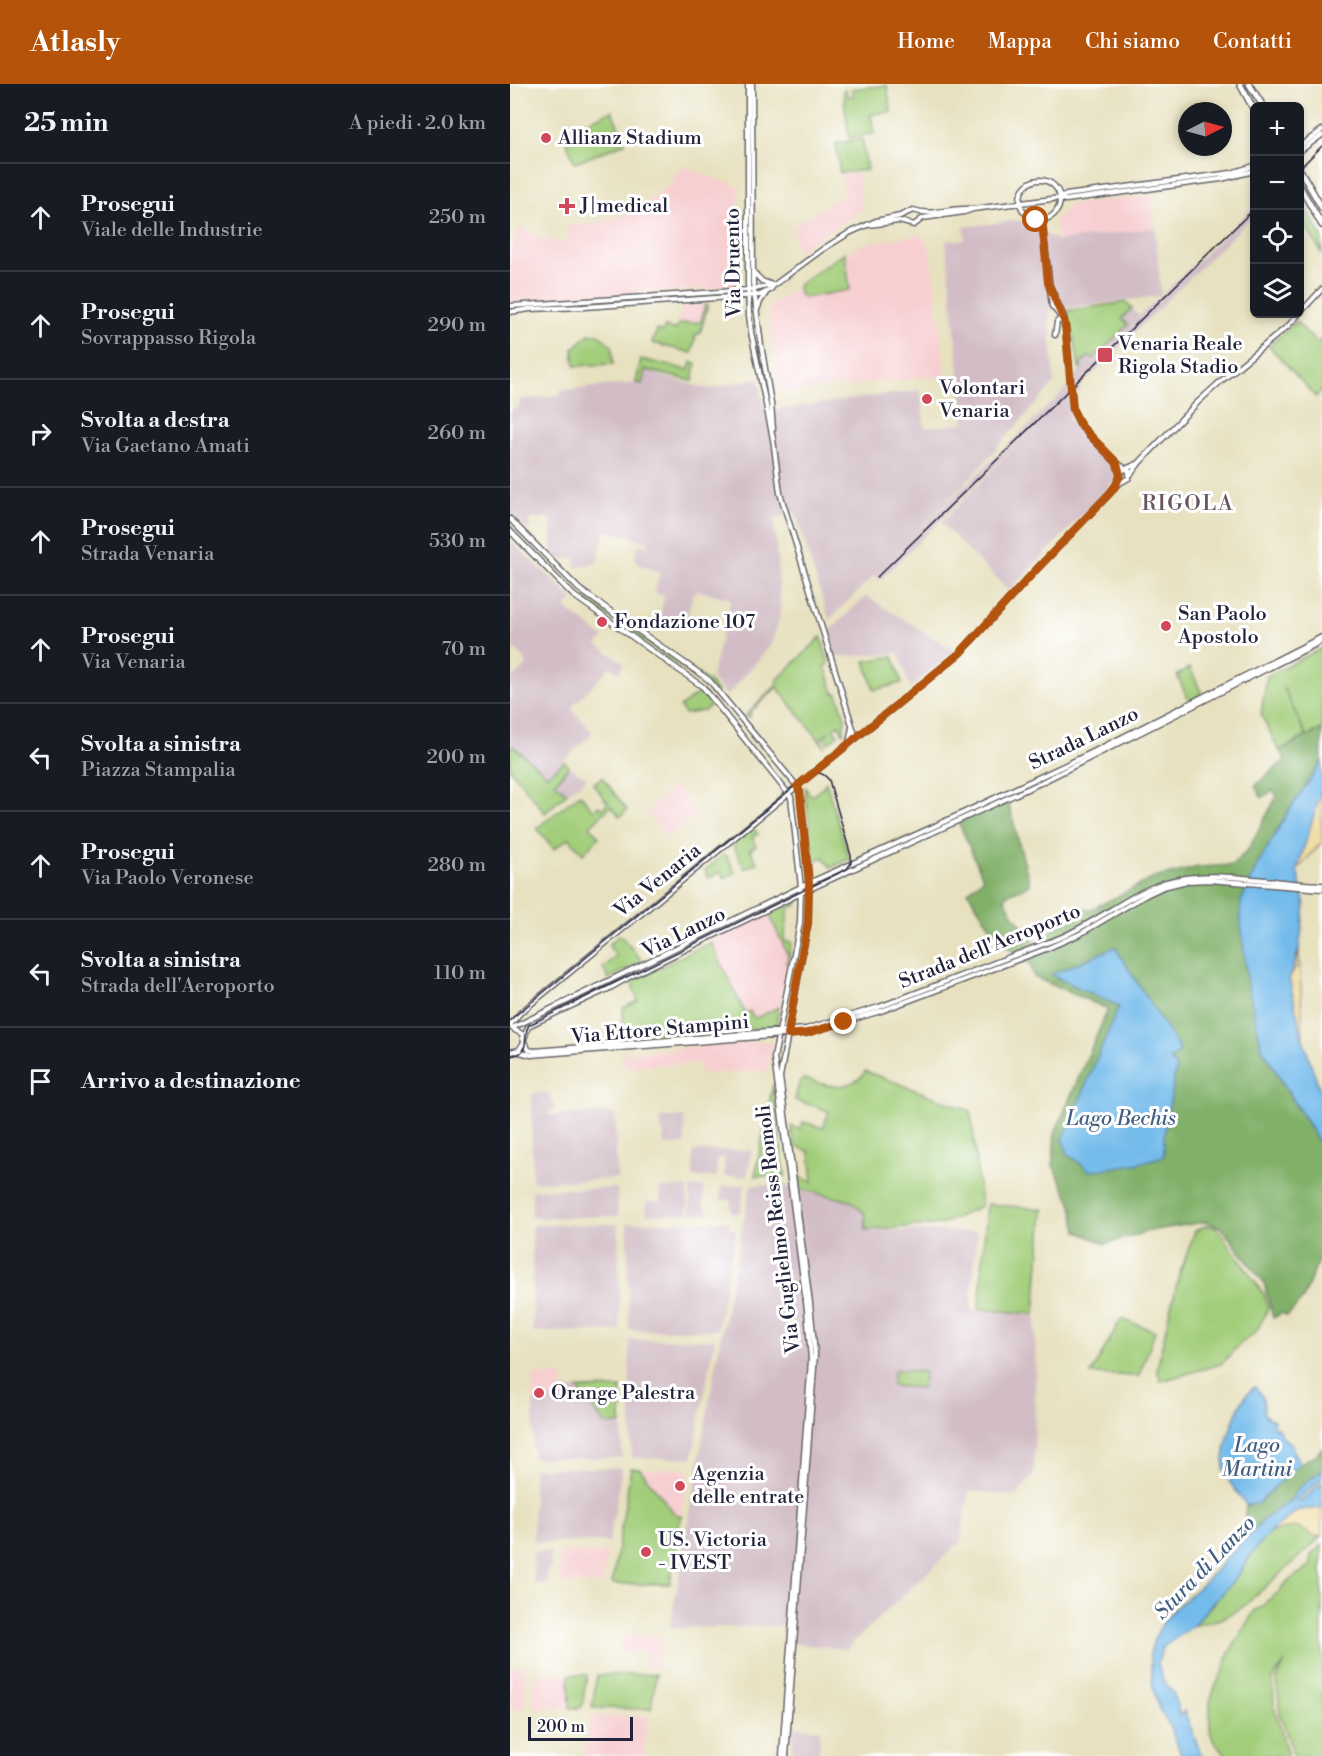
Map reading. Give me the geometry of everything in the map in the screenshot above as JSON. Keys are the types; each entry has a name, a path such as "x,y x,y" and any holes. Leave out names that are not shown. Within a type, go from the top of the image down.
{"highway":[{"path":"1240,84 1250,103"},
{"path":"1249,84 1260,102"},
{"path":"1304,178 1322,208"},
{"path":"1304,195 1322,225"}],"street":[{"name":"Via Druento","path":"748,84 751,290 754,296 771,403 777,477 782,500 856,738"},
{"name":"Via Druento","path":"752,84 753,270 749,296 751,332 773,439"},
{"path":"1304,143 1322,130"},
{"path":"1304,148 1322,135"},
{"path":"868,225 899,221 914,225 924,218 973,209 1231,173 1250,167"},
{"path":"1060,198 1066,200 1211,181 1250,172"},
{"path":"1036,180 1052,183 1060,198 1053,215 1042,220 1031,218 1025,213 1020,203 1023,189 1029,182 1036,180"},
{"path":"757,314 760,302 775,284 849,232 913,210 919,213 973,209"},
{"path":"919,213 919,221"},
{"path":"906,214 908,223"},
{"path":"1042,220 1052,306 1065,327"},
{"path":"753,270 762,281 775,284"},
{"path":"1048,283 1064,317 1073,410 1080,425 1131,475"},
{"path":"510,306 751,290 775,284"},
{"path":"1116,485 1128,480 1140,462 1221,381 1288,326 1322,289"},
{"path":"510,312 754,296 767,292"},
{"path":"1055,335 1057,322 1059,320 1063,322"},
{"path":"1116,485 1121,471 1140,462"},
{"path":"1117,463 1124,480"},
{"name":"Via Venaria","path":"511,1027 518,1015 960,653 1116,485"},
{"path":"510,519 579,589 711,682 797,786"},
{"path":"510,531 573,596 705,688 789,793"},
{"name":"Strada Lanzo","path":"857,862 1091,753 1322,637"},
{"name":"Strada Lanzo","path":"867,864 1038,784 1322,642"},
{"path":"849,744 852,725"},
{"name":"Via Guglielmo Reiss Romoli","path":"784,1756 815,1354 781,1085 781,1065 789,1033 808,923 809,883 800,792 797,786"},
{"name":"Via Guglielmo Reiss Romoli","path":"784,1756 811,1346 774,1058 800,923 801,887 789,793"},
{"name":"Via Lanzo","path":"511,1027 544,1014 809,883 857,862"},
{"name":"Via Lanzo","path":"516,1051 521,1048 531,1024 599,994 801,893 867,864"},
{"name":"Strada dell'Aeroporto","path":"807,1031 881,1011 1046,949 1080,934 1163,887 1187,881 1231,880 1322,887"},
{"path":"511,1027 520,1032 524,1041"},
{"name":"Via Ettore Stampini","path":"510,1052 516,1051 531,1055 807,1031"},
{"name":"Via Ettore Stampini","path":"524,1041 528,1049 533,1051 778,1034"}],"shaded area":[{"path":"682,166 739,187 737,287 510,302 510,247 520,227 542,238 567,244 568,226 599,222 628,213 658,195 670,184"},
{"path":"857,173 862,210 796,252 794,226 844,194 841,174"},
{"path":"1152,195 1155,228 1057,241 1055,221 1068,205"},
{"path":"1250,210 1250,219 1080,386 1080,392 1075,393 1074,377 1081,369 1081,364 1089,355 1093,359 1128,325 1122,318 1132,308 1139,316"},
{"path":"1019,220 1058,241 1155,228 1161,296 1049,310 1054,383 971,477 900,548 1068,386 1071,414 1068,418 1114,463 1115,479 1009,591 941,523 1041,421 880,580 874,575 829,620 795,512 774,519 781,613 771,645 727,696 711,678 731,599 697,590 693,593 685,626 660,620 664,596 654,593 660,572 640,565 635,559 638,544 648,547 649,542 605,530 597,562 576,568 575,558 553,560 550,518 529,519 530,528 526,529 510,513 510,410 519,408 520,400 560,395 561,390 641,384 645,371 708,389 758,378 765,411 920,390 925,428 964,423 946,241 965,239 964,227"},
{"path":"918,235 923,237 930,249 946,375 779,393 768,308 859,245"},
{"path":"705,305 701,321 678,323 681,306"},
{"path":"511,541 573,599 565,608 604,638 597,645 624,663 619,673 610,667 571,708 593,733 547,776 510,743 510,681 527,664 513,647"},
{"path":"866,596 955,651 910,688 899,653 836,657 828,632"},
{"path":"569,766 587,778 567,793 555,783"},
{"path":"674,785 697,813 667,837 646,812"},
{"path":"797,900 797,905 789,908 784,941 792,942 776,1027 753,1029 711,942"},
{"path":"762,1041 773,1042 767,1071 700,1074 699,1063 624,1067 623,1053"},
{"path":"532,1093 549,1093 555,1109 549,1111 550,1115 615,1113 617,1179 532,1182"},
{"path":"684,1117 685,1144 664,1145 664,1132 661,1131 660,1118"},
{"path":"752,1150 747,1176 725,1177 724,1158 717,1158 717,1177 693,1177 693,1151"},
{"path":"745,1185 740,1213 731,1213 731,1200 721,1200 721,1186"},
{"path":"751,1185 784,1185 851,1201 865,1214 866,1230 977,1232 971,1310 1036,1315 1034,1473 1017,1496 969,1491 961,1541 846,1649 787,1643 786,1626 670,1628 721,1334"},
{"path":"688,1187 688,1214 647,1215 646,1202 660,1201 660,1188"},
{"path":"690,1187 704,1187 704,1207 707,1208 708,1214 690,1214"},
{"path":"617,1188 618,1216 532,1218 532,1190"},
{"path":"729,1221 730,1229 736,1230 717,1330 629,1330 627,1223"},
{"path":"618,1224 620,1331 533,1332 532,1225"},
{"path":"715,1339 692,1458 632,1458 629,1340"},
{"path":"533,1375 562,1375 562,1398 533,1400"},
{"path":"621,1388 622,1458 533,1458 533,1401 562,1398 562,1389"},
{"path":"533,1468 622,1468 609,1542 533,1542"},
{"path":"640,1469 690,1469 681,1515 675,1514"},
{"path":"533,1551 551,1552 551,1568 547,1569 547,1584 534,1585"},
{"path":"560,1552 608,1552 602,1584 560,1584"},
{"path":"620,1635 662,1636 657,1667 645,1667 645,1652 620,1652"},
{"path":"510,1667 525,1667 525,1708 510,1708"},
{"path":"534,1675 569,1675 570,1708 534,1708"},
{"path":"590,1716 649,1716 643,1756 584,1756"},
{"path":"793,1727 820,1729 819,1756 792,1756"}],"green space":[{"path":"887,85 891,112 871,114 874,134 849,138 843,90 846,90 848,97 853,96 852,89"},
{"path":"612,111 625,143 575,163 562,132"},
{"path":"862,139 867,170 840,173 836,143"},
{"path":"1304,205 1322,236 1322,254 1304,223"},
{"path":"845,252 850,290 803,298 799,294 798,285"},
{"path":"1126,302 1132,308 1122,318 1128,325 1093,359 1089,356 1081,364 1081,369 1079,368 1067,311"},
{"path":"705,305 708,305 700,334 696,334 692,353 652,343 657,330 663,332 665,327 676,330 678,324 701,322"},
{"path":"1296,322 1317,343 1322,339 1322,392 1316,397 1269,346"},
{"path":"589,334 598,334 612,346 613,364 575,366 573,349"},
{"path":"641,359 688,370 692,362 696,363 693,381 645,370 642,384 636,383"},
{"path":"586,598 708,681 717,691 714,694 701,682 584,600"},
{"path":"821,637 829,664 825,666 845,718 843,734 839,724 833,729 838,735 828,743 823,737 830,731 820,739 825,747 777,687 749,713 751,716 748,718 746,715 777,685 776,681"},
{"path":"1322,648 1322,729 1307,736 1283,687 1306,736 1279,751 1261,714 1267,676"},
{"path":"893,656 902,683 874,690 865,661"},
{"path":"1190,668 1202,694 1189,701 1177,675"},
{"path":"701,691 712,704 704,711 685,714 680,707"},
{"path":"1322,729 1322,762 1288,812 1257,866 1241,901 1262,1048 1322,1146 1322,1257 1318,1261 1303,1299 1287,1316 1282,1313 1273,1318 1264,1283 1221,1227 1204,1222 1149,1231 1105,1244 1077,1231 1072,1205 1053,1165 1055,1133 1108,1009 1034,977 1030,964 999,941 968,892 983,878 958,821 1008,801 1030,885 1006,895 1005,899 1012,913 1036,944 1081,907 1090,910 1154,878 1199,867 1232,865 1247,851 1277,796 1273,790 1262,798 1255,786 1285,760 1280,750"},
{"path":"513,746 547,775 564,762 569,766 555,783 567,793 545,813 510,769 510,747"},
{"path":"602,777 627,810 620,817 611,806 590,826 599,837 583,854 569,838 554,849 537,828 580,794 593,810 599,806 602,809 608,803 593,784"},
{"path":"826,782 849,859 831,868 823,857 813,862 805,787 812,796"},
{"path":"753,828 758,834 752,837 756,846 750,849 757,863 745,869 733,845"},
{"path":"723,855 727,856 735,873 724,878 721,872 708,878 705,870"},
{"path":"797,900 797,905 789,908 784,941 792,942 788,963 786,963 788,956 769,914"},
{"path":"620,935 643,962 608,979 603,968 616,956 608,945"},
{"path":"711,942 745,1013 750,1011 756,1018 779,1007 776,1027 623,1040 623,1008 638,1001 631,981"},
{"path":"865,1071 971,1111 981,1206 943,1224 866,1230 865,1214 851,1201 800,1189 798,1177 813,1182 810,1152 794,1145 791,1126 800,1129 803,1122 823,1128 829,1111 795,1100 799,1083 803,1079 828,1085 845,1085 857,1080"},
{"path":"773,1084 785,1176 755,1176"},
{"path":"987,1204 1043,1209 1035,1314 979,1309"},
{"path":"1205,1226 1216,1227 1264,1294 1268,1309 1256,1332 1240,1344 1221,1364 1161,1381 1157,1370 1180,1273 1195,1231"},
{"path":"1121,1319 1155,1331 1139,1376 1091,1374"},
{"path":"894,1370 924,1372 923,1388 892,1386"},
{"path":"621,1388 621,1424 605,1424 578,1389"},
{"path":"1322,1448 1322,1470 1297,1490 1291,1500 1266,1518 1243,1541 1246,1505 1257,1504 1300,1463 1316,1455"},
{"name":"US. Victoria - IVEST","path":"631,1468 640,1469 675,1514 681,1515 670,1584 612,1584"},
{"path":"1286,1527 1301,1529 1314,1537 1322,1536 1243,1607 1221,1619 1193,1626 1235,1579 1264,1537"},
{"path":"1322,1545 1322,1756 1294,1756 1280,1715 1277,1679 1285,1662 1273,1679 1274,1706 1288,1756 1227,1756 1213,1740 1210,1731 1210,1702 1224,1670 1226,1658 1255,1610 1263,1607 1284,1584 1311,1565 1311,1555"},
{"path":"656,1674 651,1709 592,1708 597,1675"},
{"path":"569,1675 587,1675 582,1707 570,1708"}],"sand":[{"path":"1322,789 1322,842 1297,870 1307,821"},
{"path":"1299,949 1303,1040 1289,979 1296,967"},
{"path":"1322,1508 1322,1535 1314,1537 1296,1528 1269,1533 1298,1510"}],"water":[{"path":"1322,762 1322,789 1297,870 1305,905 1299,949 1289,979 1303,1040 1322,1096 1322,1148 1262,1048 1248,986 1240,915 1241,901 1257,866 1288,812"},
{"name":"Lago Bechis","path":"1115,947 1179,1049 1179,1053 1170,1059 1176,1068 1164,1136 1164,1156 1140,1163 1090,1171 1068,1154 1063,1140 1119,1006 1051,975"},
{"name":"Lago Martini","path":"1255,1387 1263,1399 1263,1412 1268,1418 1274,1420 1275,1428 1278,1428 1283,1438 1292,1444 1300,1463 1257,1504 1246,1505 1227,1477 1224,1465 1227,1440 1236,1413"},
{"path":"1322,1470 1322,1477 1319,1481 1297,1500 1302,1501 1322,1482 1322,1508 1298,1510 1269,1533 1241,1571 1193,1626 1162,1648 1158,1663 1162,1679 1173,1693 1180,1716 1184,1711 1202,1756 1182,1756 1169,1725 1159,1709 1153,1689 1150,1654 1154,1639 1174,1609 1206,1581 1266,1518 1291,1500 1297,1490"}],"tram line":[{"path":"510,1020 807,776 819,773 829,780 851,856 851,863 847,869 529,1025 522,1052 510,1056"}],"railway":[{"path":"1304,164 1322,146"},
{"path":"877,577 1253,210"}],"place":[{"name":"Allianz Stadium","path":"546,138"},
{"name":"J|medical","path":"567,206"},
{"name":"Venaria Reale Rigola Stadio","path":"1105,355"},
{"name":"Volontari Venaria","path":"927,399"},
{"name":"Fondazione 107","path":"602,622"},
{"name":"San Paolo Apostolo","path":"1166,626"},
{"name":"Orange Palestra","path":"539,1393"},
{"name":"Agenzia delle entrate","path":"680,1486"},
{"name":"US. Victoria - IVEST","path":"646,1552"}],"district":[{"name":"RIGOLA","path":"1188,504"}],"route":[{"path":"844,1022 807,1033 788,1035 808,923 809,883 800,792 797,786 960,653 1110,493 1120,475 1117,463 1084,429 1074,413 1064,317 1048,283 1042,220 1036,220"}],"water label":[{"name":"Stura di Lanzo","path":"1205,1568"}]}
